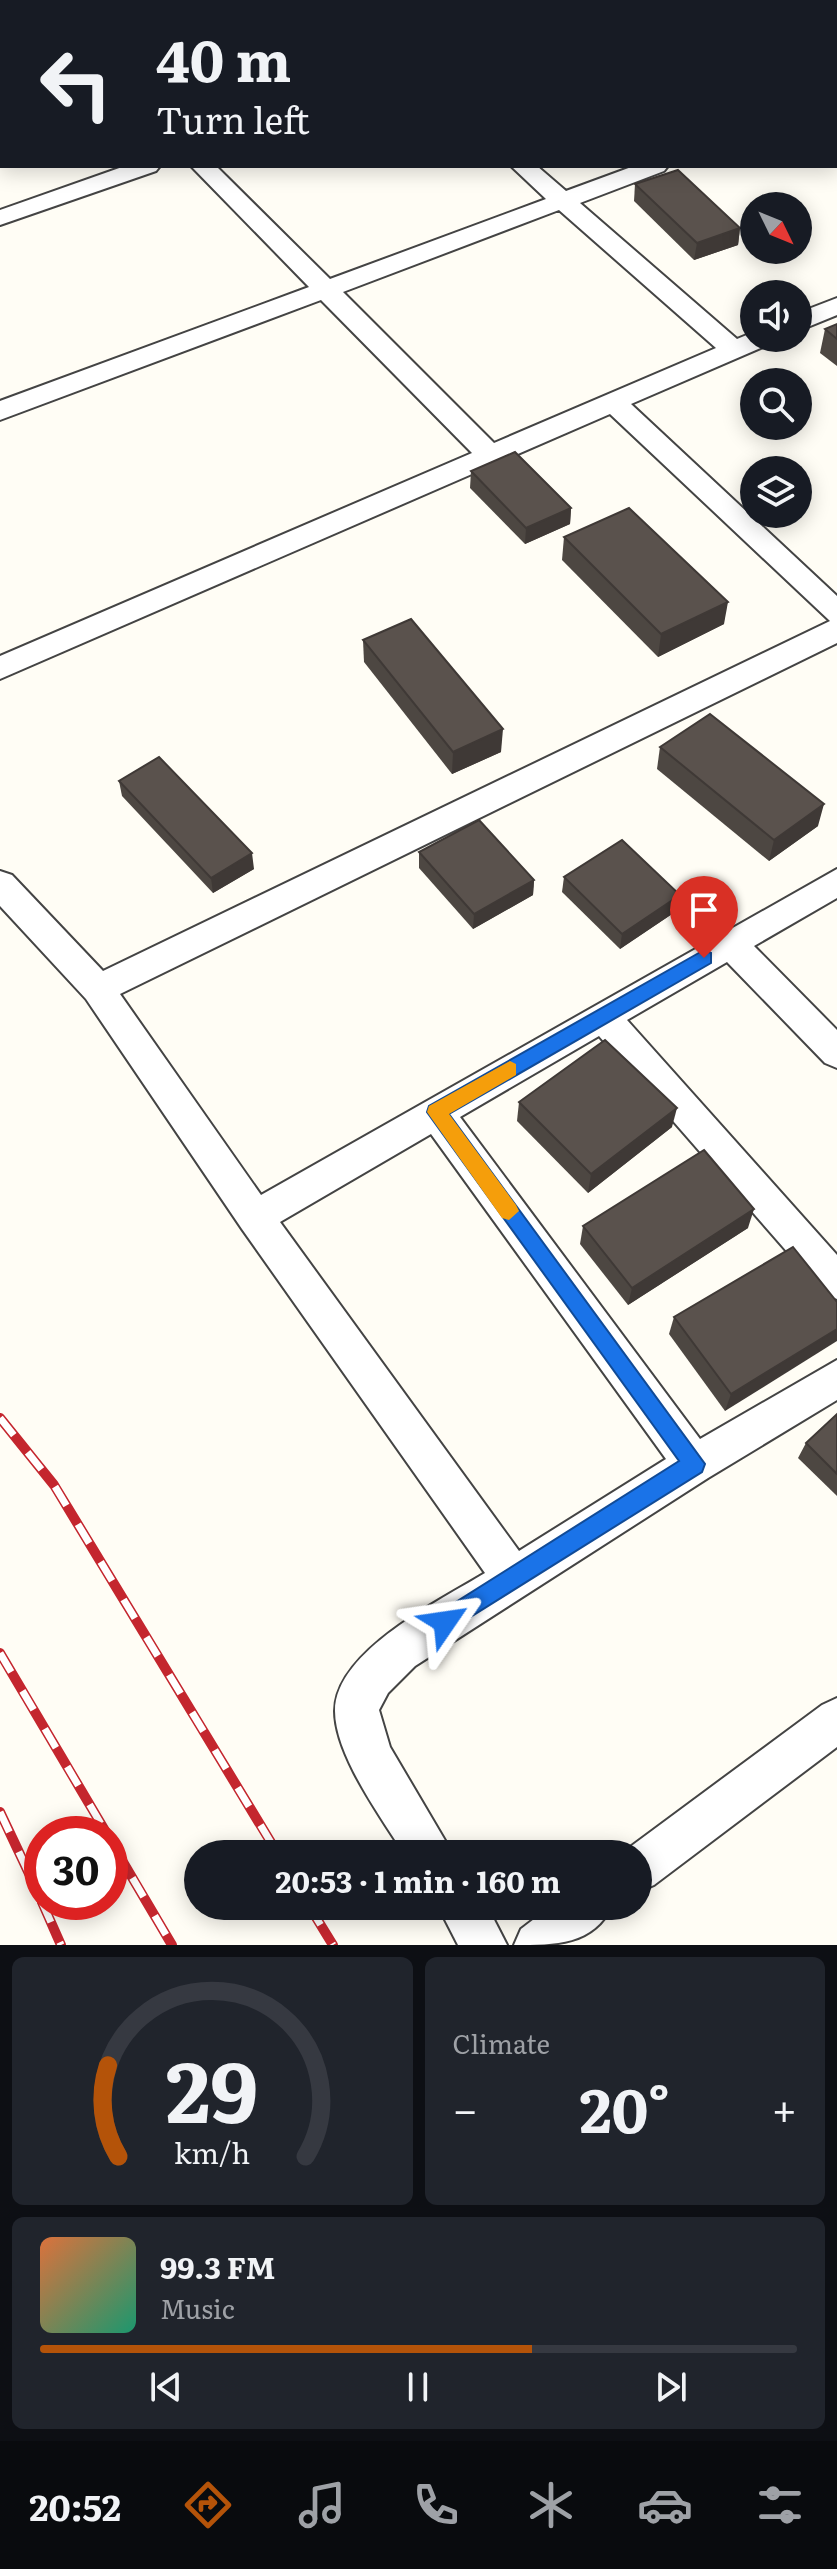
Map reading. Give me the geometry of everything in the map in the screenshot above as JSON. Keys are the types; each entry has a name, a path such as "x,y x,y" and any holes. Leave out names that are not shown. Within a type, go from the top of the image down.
{"street":[{"path":"0,218 142,168"},
{"path":"205,168 489,454"},
{"path":"525,168 734,350"},
{"path":"0,411 651,168"},
{"path":"812,317 837,306"},
{"path":"0,668 740,347"},
{"path":"612,401 837,613"},
{"path":"98,989 837,630"},
{"path":"255,1217 837,882"},
{"path":"0,884 98,989 255,1217 514,1579"},
{"path":"730,943 837,1053"},
{"path":"602,1016 837,1282"},
{"path":"436,1112 694,1464"},
{"path":"422,1840 368,1749 357,1709 369,1682 400,1651 694,1464 837,1379"},
{"path":"652,1859 837,1720"},
{"path":"469,1920 484,1945"},
{"path":"537,1945 570,1920"}],"building":[{"path":"678,170 740,228 697,243 635,184"},
{"path":"837,324 837,339 825,329"},
{"path":"515,452 571,508 526,528 471,471"},
{"path":"629,508 728,602 661,634 564,537"},
{"path":"411,619 503,729 453,752 363,640"},
{"path":"710,714 824,804 774,840 660,747"},
{"path":"159,757 252,853 211,878 119,781"},
{"path":"479,820 534,880 474,914 419,852"},
{"path":"622,840 680,895 622,934 564,877"},
{"path":"605,1040 677,1108 591,1174 519,1102"},
{"path":"704,1150 754,1209 632,1288 583,1226"},
{"path":"793,1247 837,1302 837,1329 731,1394 674,1317"},
{"path":"837,1414 837,1474 806,1443"}],"railway":[{"path":"0,1418 54,1485 270,1840"},
{"path":"0,1653 96,1816"},
{"path":"0,1812 24,1863"},
{"path":"128,1870 172,1945"},
{"path":"50,1920 61,1945"},
{"path":"318,1920 333,1945"}],"slow traffic":[{"path":"509,1211 436,1112 510,1070"}],"route":[{"path":"445,1622 694,1464 436,1112 704,958"}]}
